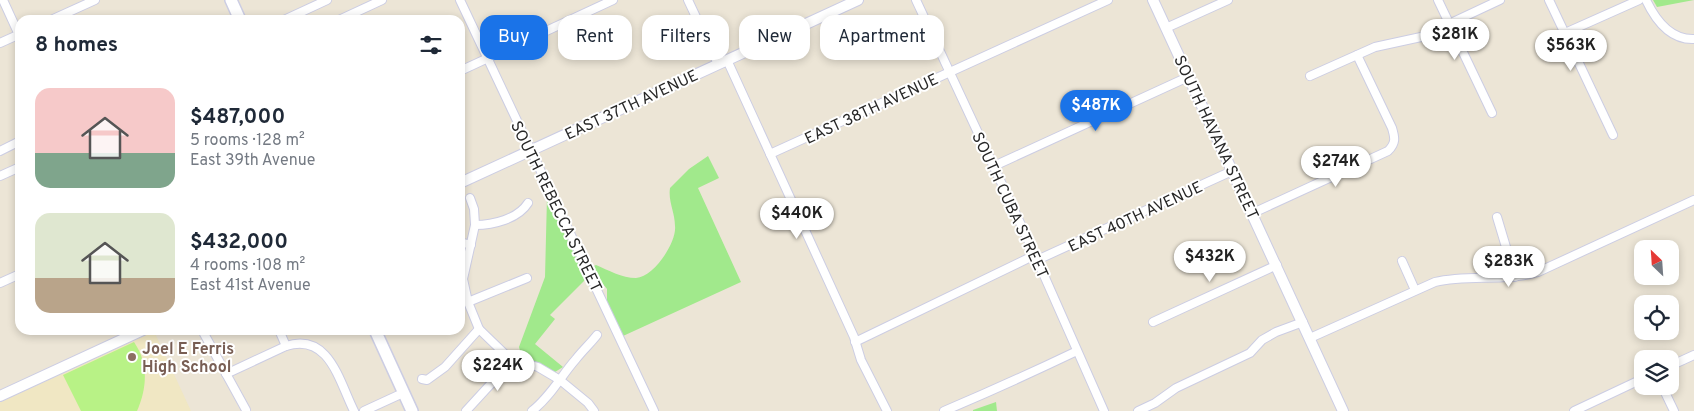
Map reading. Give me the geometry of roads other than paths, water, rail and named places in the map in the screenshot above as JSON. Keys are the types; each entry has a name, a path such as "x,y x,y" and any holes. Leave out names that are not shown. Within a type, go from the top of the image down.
{"main road":[{"path":"230,0 238,15"},
{"path":"377,335 412,411"}],"street":[{"path":"3,0 15,25"},
{"path":"62,15 95,0"},
{"path":"295,15 327,0"},
{"path":"350,15 382,0"},
{"name":"SOUTH REBECCA STREET","path":"460,0 480,45"},
{"path":"548,30 613,0"},
{"path":"688,0 770,154 855,342 861,360 887,411"},
{"name":"EAST 37TH AVENUE","path":"465,181 858,0"},
{"name":"SOUTH CUBA STREET","path":"916,0 994,166 1104,411"},
{"name":"EAST 38TH AVENUE","path":"770,154 1108,0"},
{"name":"SOUTH HAVANA STREET","path":"1153,0 1343,411"},
{"path":"1166,28 1228,0"},
{"path":"1438,0 1492,113"},
{"path":"1310,76 1392,41 1421,37 1500,0"},
{"path":"1550,0 1613,135"},
{"path":"1565,33 1639,0"},
{"path":"1646,0 1655,17 1666,29 1680,37 1694,39"},
{"path":"0,43 15,37"},
{"path":"1253,213 1388,151 1395,139 1357,55"},
{"path":"465,68 482,60"},
{"name":"SOUTH REBECCA STREET","path":"487,60 654,411"},
{"path":"994,166 1188,77"},
{"path":"0,150 15,143"},
{"path":"0,176 15,169"},
{"name":"EAST 40TH AVENUE","path":"855,342 1036,258 1232,171"},
{"path":"465,266 475,225 474,209 470,198"},
{"path":"1310,338 1435,282 1452,278 1515,277 1538,272 1694,200"},
{"path":"475,225 489,225 518,213 524,210 528,203"},
{"path":"1497,217 1515,277"},
{"path":"465,243 471,245"},
{"path":"1402,261 1415,290"},
{"path":"1153,322 1276,265"},
{"path":"0,283 15,276"},
{"path":"468,302 527,278"},
{"path":"465,293 479,329 510,359 538,367 560,380 588,403 594,411"},
{"path":"1138,411 1155,403 1176,388 1250,353 1262,340 1276,332 1303,322"},
{"path":"425,382 445,367 479,329"},
{"path":"0,396 131,335"},
{"path":"204,335 246,410"},
{"path":"281,335 286,346"},
{"path":"532,411 548,396 597,335"},
{"path":"226,374 294,343 310,343 323,351 354,411"},
{"path":"944,411 992,392 1006,382 1030,374 1077,351"},
{"path":"1679,362 1694,355"},
{"path":"466,411 499,375 510,359"},
{"path":"1574,411 1592,407 1634,384"},
{"path":"364,411 403,393"},
{"path":"1666,395 1674,411"}],"place":[{"name":"Joel E Ferris High School","path":"132,357"}]}
